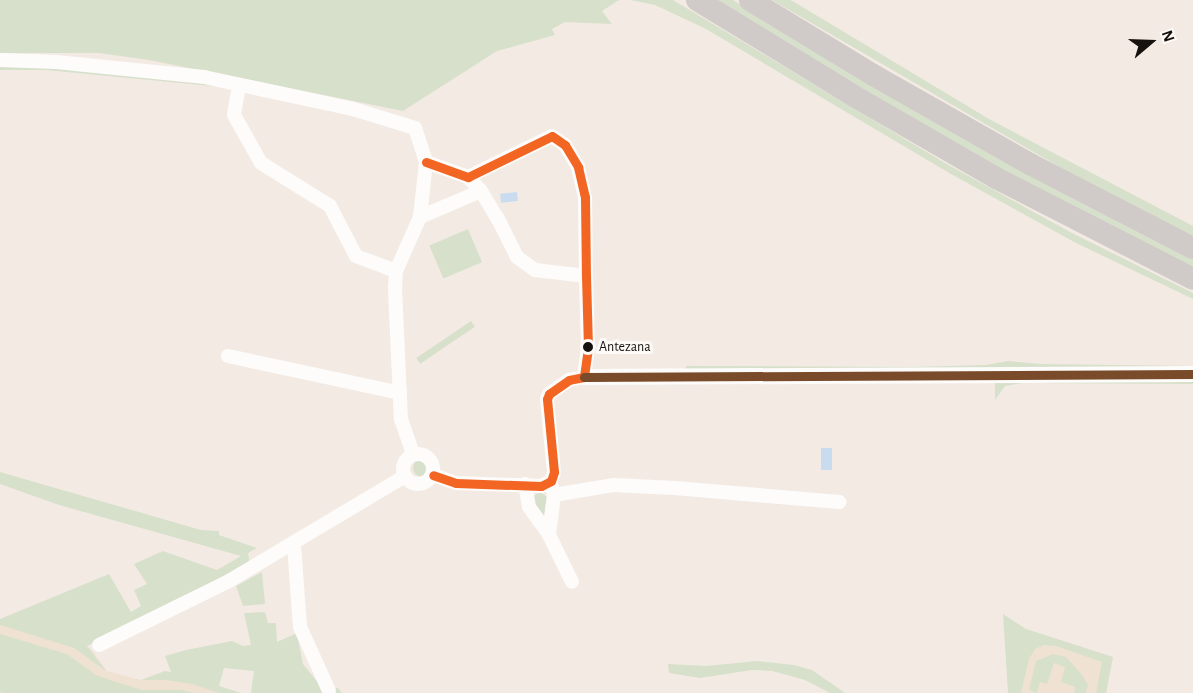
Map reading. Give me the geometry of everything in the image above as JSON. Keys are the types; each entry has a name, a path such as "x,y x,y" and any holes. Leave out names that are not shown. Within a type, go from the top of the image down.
{"highway":[{"path":"697,0 854,96 996,178 1193,279"},
{"path":"750,0 875,76 1030,164 1193,248"}],"street":[{"path":"0,60 56,62 204,77 353,109 415,128 426,162 420,217 396,271 402,419 413,454"},
{"path":"239,86 234,115 261,163 330,206 356,255 396,271"},
{"path":"468,177 552,136 565,145 578,167 585,197 588,348 584,377"},
{"path":"426,162 468,177 481,191 517,256 535,270 586,276"},
{"path":"420,217 481,191"},
{"path":"228,356 400,393"},
{"path":"433,475 456,483 541,486 550,481 554,472 547,399 549,394 569,380 584,377 1193,374"},
{"path":"420,453 432,461 433,475 427,481 419,484 411,482 405,476 404,464 413,454 420,453"},
{"path":"99,645 229,582 294,545 405,476"},
{"path":"549,535 555,495 550,481"},
{"path":"525,484 529,507 549,535 572,582"},
{"path":"555,495 614,485 839,502"},
{"path":"294,545 300,627 329,691"}],"shaded area":[{"path":"0,620 90,648 107,671 141,680 165,671 241,693 0,693"},
{"path":"1026,629 1113,657 1106,693 1011,693"}],"green space":[{"path":"0,0 619,0 602,11 612,24 565,22 552,29 555,35 497,51 403,111 149,60 99,53 0,53"},
{"path":"630,0 673,0 945,163 1072,233 1193,293 1193,299 1076,243 951,174 706,29 655,5"},
{"path":"713,0 733,0 882,90 1193,259 1193,270 994,166"},
{"path":"772,0 791,0 989,119 1193,226 1193,236 1099,190"},
{"path":"0,64 150,75 222,87 46,70 0,70"},
{"path":"468,229 482,262 443,279 429,245"},
{"path":"471,321 475,327 420,364 416,358"},
{"path":"1008,361 1041,364 1193,366 1193,369 686,371 686,366 911,367 986,365"},
{"path":"1193,379 1193,384 1022,383 1005,386 995,400 995,381"},
{"path":"421,460 427,462 429,468 427,474 421,476 415,474 413,468 415,462"},
{"path":"0,472 201,530 219,531 219,535 257,548 248,553 250,565 87,646 106,671 74,648 0,625 0,619 109,574 131,612 141,606 134,590 147,584 134,564 163,551 217,570 241,556 59,505 0,484"},
{"path":"540,492 547,497 543,521 532,497"},
{"path":"262,572 265,604 243,606 236,586"},
{"path":"265,612 268,623 276,623 277,642 297,633 303,664 323,689 338,688 342,693 251,693 254,671 224,668 219,686 241,693 219,693 192,684 166,680 141,680 165,671 171,672 165,656 232,641 243,646 251,645 244,613"},
{"path":"1003,614 1026,629 1113,657 1106,693 1096,693 1102,662 1056,646 1044,645 1035,649 1029,659 1021,693 1008,693"},
{"path":"0,634 67,654 96,675 116,682 143,690 182,690 194,693 0,692"},
{"path":"1053,654 1066,657 1082,675 1088,685 1086,693 1074,693 1075,687 1061,682 1065,667 1054,663 1047,684 1040,682 1037,693 1029,690 1036,661"},
{"path":"757,661 794,665 812,670 845,693 830,693 805,680 772,671 752,670 700,678 669,673 668,664 706,666"}],"water":[{"path":"517,192 518,201 501,203 500,194"},
{"path":"821,448 832,448 832,470 821,470"}],"transit line":[{"path":"426,162 468,177 552,136 565,145 578,167 585,197 588,348 584,377 569,380 549,394 547,399 554,472 551,481 541,486 456,483 433,475"},
{"path":"584,377 1193,374"}],"place":[{"name":"Antezana","path":"588,347"}]}
